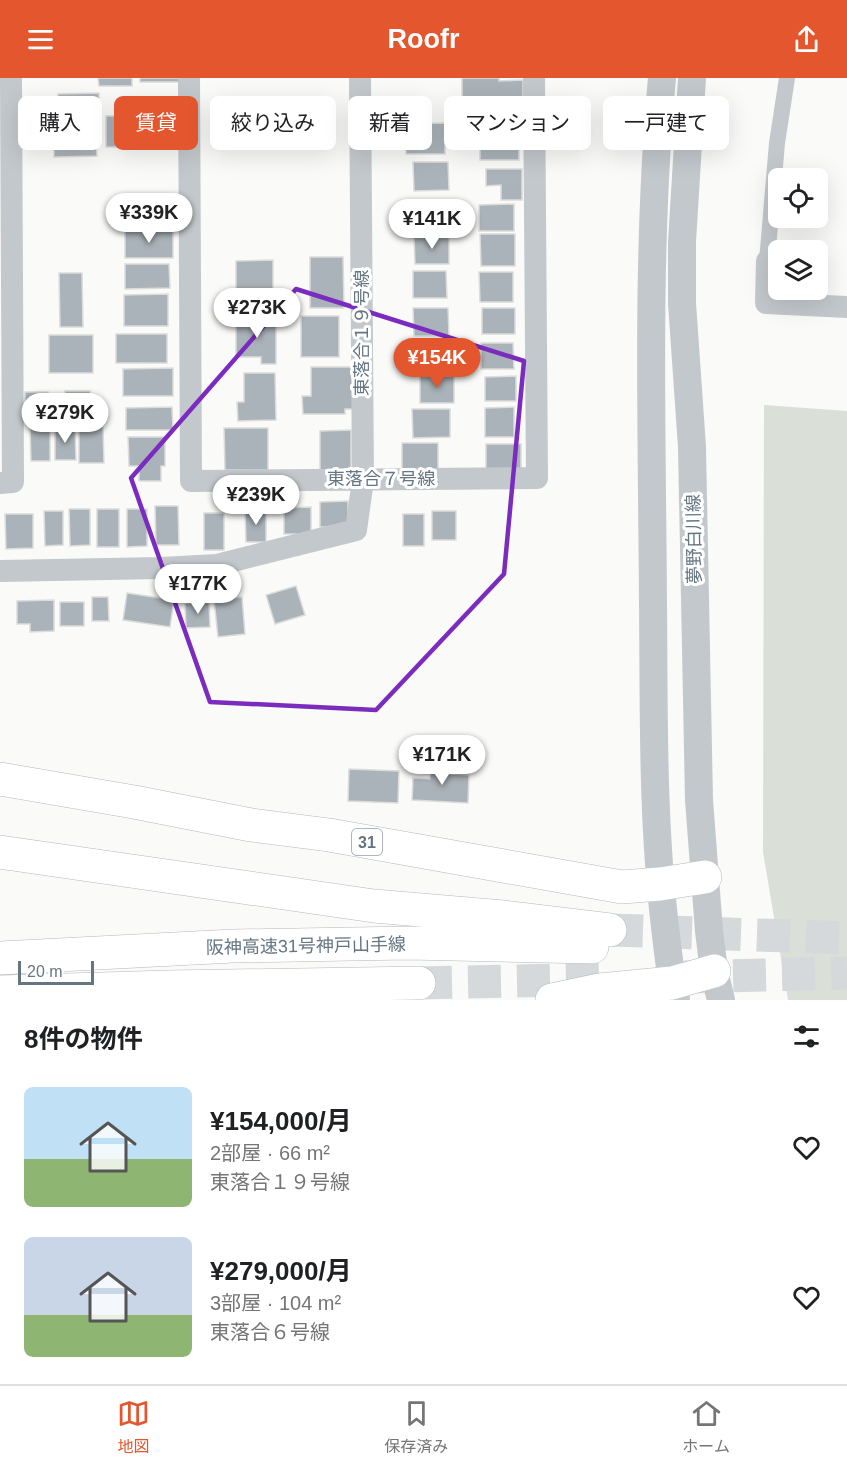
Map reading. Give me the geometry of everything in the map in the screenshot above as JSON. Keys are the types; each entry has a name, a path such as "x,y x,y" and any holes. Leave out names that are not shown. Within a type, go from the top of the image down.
{"highway":[{"name":"31","path":"10,783 134,802 251,825 329,835 622,887 705,877"},
{"name":"阪神高速31号神戸山手線","path":"0,852 374,906 503,917 611,939 233,946 0,958"},
{"path":"0,992 419,983 293,1000"},
{"path":"552,1000 600,990 674,992 718,986"}],"street":[{"path":"0,483 14,482 11,78"},
{"name":"東落合７号線","path":"189,78 191,481 537,478 534,78"},
{"name":"東落合１９号線","path":"0,571 218,565 356,530 363,480 360,78"},
{"path":"662,78 652,230 650,334 655,750 660,884 674,992"},
{"name":"夢野白川線","path":"692,78 681,242 682,303 693,447 699,800 705,877 718,986"},
{"path":"787,78 777,143 767,261 766,303 847,307"}],"highlighted area":[{"path":"296,289 524,361 504,574 376,710 210,702 131,478"}],"shaded area":[{"path":"764,405 847,411 847,1000 788,1000 763,852"}],"building":[{"path":"98,78 132,78 132,86 99,86"},
{"path":"140,78 181,78 181,82 140,82"},
{"path":"462,78 523,80 523,96 462,96"},
{"path":"99,93 99,96 58,96 58,94"},
{"path":"106,116 114,116 114,147 106,147"},
{"path":"432,123 444,123 445,154 406,154 406,150 432,150"},
{"path":"54,150 97,150 97,156 54,157"},
{"path":"480,150 519,150 519,160 480,160"},
{"path":"413,162 448,162 449,190 414,191"},
{"path":"486,169 522,169 522,200 501,200 501,185 486,186"},
{"path":"412,201 445,201 444,230 412,230"},
{"path":"514,204 514,231 479,231 479,205"},
{"path":"125,229 173,229 173,258 125,258"},
{"path":"480,234 515,234 515,266 481,266"},
{"path":"414,236 449,236 449,264 415,264"},
{"path":"310,257 343,257 344,308 310,308"},
{"path":"273,260 273,306 236,306 236,261"},
{"path":"125,264 169,264 170,288 125,289"},
{"path":"413,271 446,271 447,298 413,298"},
{"path":"479,272 513,272 513,302 480,302"},
{"path":"59,273 82,273 83,327 60,327"},
{"path":"168,294 168,326 124,326 124,295"},
{"path":"413,308 448,308 449,336 414,336"},
{"path":"482,308 515,308 515,334 482,334"},
{"path":"301,316 339,316 339,357 301,357"},
{"path":"236,318 276,318 276,364 261,364 261,357 236,357"},
{"path":"116,334 167,334 167,363 116,363"},
{"path":"49,335 93,335 93,373 49,373"},
{"path":"434,342 435,365 409,365 409,343"},
{"path":"481,343 513,343 514,369 481,369"},
{"path":"311,367 353,367 353,409 345,409 345,414 303,414 302,396 311,396"},
{"path":"173,368 173,396 123,396 123,369"},
{"path":"244,373 275,373 276,420 238,421 237,402 244,402"},
{"path":"454,375 454,403 420,403 420,376"},
{"path":"516,376 516,401 485,401 485,377"},
{"path":"65,391 90,391 91,419 65,420"},
{"path":"25,392 48,392 48,416 25,417"},
{"path":"172,407 173,430 126,430 126,408"},
{"path":"514,407 514,437 485,437 485,408"},
{"path":"412,409 450,409 450,437 413,438"},
{"path":"50,426 50,461 31,461 30,427"},
{"path":"75,427 76,460 55,460 55,428"},
{"path":"79,427 103,427 104,463 79,463"},
{"path":"224,428 268,428 268,470 225,470"},
{"path":"351,430 351,469 320,470 320,431"},
{"path":"128,437 165,437 165,466 161,466 161,481 139,481 139,466 129,466"},
{"path":"402,443 438,443 438,472 402,472"},
{"path":"486,444 521,444 521,471 486,471"},
{"path":"348,501 348,526 320,527 320,502"},
{"path":"155,506 178,506 179,545 156,545"},
{"path":"311,507 311,534 284,534 284,508"},
{"path":"69,509 90,509 90,545 70,546"},
{"path":"97,509 119,509 119,547 97,547"},
{"path":"127,509 147,509 147,546 127,547"},
{"path":"266,509 266,542 246,542 245,510"},
{"path":"44,511 63,511 63,545 45,546"},
{"path":"432,511 456,511 456,540 432,540"},
{"path":"204,513 224,513 224,550 204,550"},
{"path":"5,514 33,514 33,548 6,549"},
{"path":"403,514 424,514 424,546 403,546"},
{"path":"296,586 305,615 275,624 266,595"},
{"path":"127,593 174,600 170,627 123,620"},
{"path":"92,597 108,597 109,621 92,621"},
{"path":"242,597 245,634 218,637 214,600"},
{"path":"54,600 54,631 30,632 30,624 17,624 17,601"},
{"path":"60,602 84,602 84,626 60,626"},
{"path":"209,602 210,627 186,628 185,603"},
{"path":"431,762 450,763 450,774 469,775 468,803 412,800 413,778 430,779"},
{"path":"349,769 399,771 398,803 348,801"}],"tunnel":[{"path":"610,930 847,938"},
{"path":"684,977 847,973"},
{"path":"419,983 611,979"}]}
